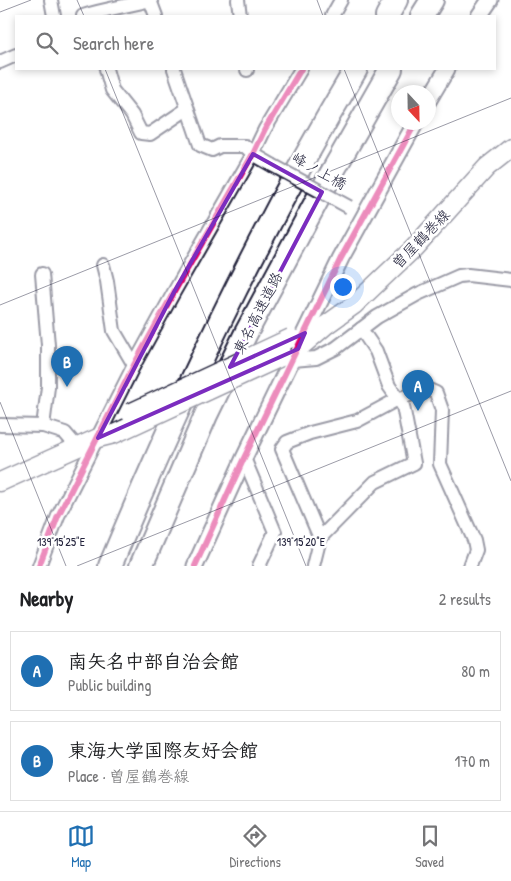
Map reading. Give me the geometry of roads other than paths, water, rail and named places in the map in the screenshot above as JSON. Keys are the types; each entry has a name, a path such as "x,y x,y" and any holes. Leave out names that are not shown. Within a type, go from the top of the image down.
{"highway":[{"path":"388,15 396,0"},
{"path":"423,15 432,0"},
{"name":"東名高速道路","path":"110,566 219,320 263,233 355,70"},
{"name":"東名高速道路","path":"141,566 206,415 246,334 330,176 389,70"}],"main road":[{"name":"曽屋鶴巻線","path":"0,482 98,438 115,421 128,421 294,347 354,305 414,248 487,167 511,148"}],"street":[{"path":"50,0 54,15"},
{"path":"89,15 101,10 124,7 150,0 156,15"},
{"path":"238,0 240,15"},
{"path":"333,15 341,0"},
{"path":"480,15 490,0"},
{"path":"0,62 15,55"},
{"path":"106,70 112,90 132,115 141,132 150,134 187,108 174,70"},
{"path":"39,566 58,516 134,365 253,154 265,129 300,70"},
{"path":"436,88 446,70"},
{"name":"峰ノ上橋","path":"187,108 200,145 212,150 220,146 245,146 253,154 364,215"},
{"path":"195,566 294,347 412,130"},
{"path":"103,265 114,331 134,365"},
{"path":"42,274 48,345 48,387 43,426"},
{"path":"294,347 316,358 336,348 378,317 418,294 459,276 468,275 511,280"},
{"path":"313,566 320,538 375,482 414,464 403,406 389,386 376,351 362,329"},
{"path":"320,538 282,449 287,442 310,433 357,421 398,400 427,389 436,393 442,410 440,464 474,540 476,550 470,566"},
{"path":"0,425 43,426 66,433 77,447"},
{"path":"244,458 275,532 259,566"}],"place":[{"name":"東海大学国際友好会館","path":"67,387"},
{"name":"南矢名中部自治会館","path":"418,411"}]}
